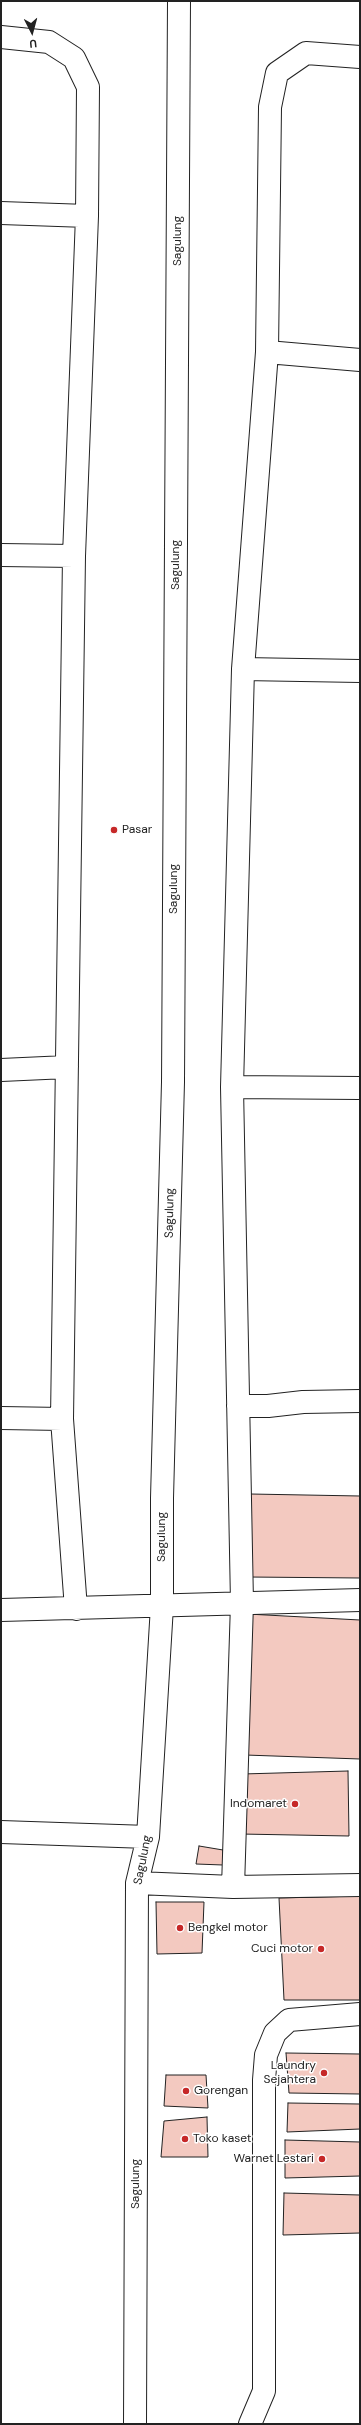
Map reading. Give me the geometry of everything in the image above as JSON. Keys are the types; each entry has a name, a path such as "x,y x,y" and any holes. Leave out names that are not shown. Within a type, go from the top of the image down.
{"street":[{"name":"Sagulung","path":"135,2424 137,1883 148,1837 162,1606 173,1074 179,1"},
{"path":"1,37 49,42 74,58 88,86 87,216 74,556 62,1419 76,1609"},
{"path":"233,1887 242,1603 232,1087 243,669 267,352 270,107 277,73 306,53 360,57"},
{"path":"1,213 87,216"},
{"path":"267,352 360,360"},
{"path":"1,555 74,556"},
{"path":"243,669 360,671"},
{"path":"1,1070 67,1067"},
{"path":"232,1087 360,1088"},
{"path":"238,1406 268,1406 303,1402 360,1401"},
{"path":"1,1418 62,1419"},
{"path":"1,1610 360,1600"},
{"path":"1,1832 148,1837"},
{"path":"137,1883 233,1887 360,1885"},
{"path":"250,2424 264,2391 264,2080 266,2056 275,2034 289,2020 360,2014"}],"building":[{"path":"250,1494 360,1496 360,1578 248,1577"},
{"path":"247,1614 360,1620 360,1759 245,1755"},
{"name":"Indomaret","path":"348,1771 349,1836 240,1834 242,1774"},
{"path":"199,1846 223,1850 223,1865 196,1864"},
{"name":"Cuci motor","path":"360,1896 360,2000 284,2000 279,1898"},
{"name":"Bengkel motor","path":"156,1902 204,1902 202,1953 157,1954"},
{"name":"Laundry Sejahtera","path":"286,2053 360,2054 360,2094 289,2093"},
{"name":"Gorengan","path":"166,2075 206,2075 208,2108 164,2106"},
{"path":"288,2103 360,2104 360,2129 287,2132"},
{"name":"Toko kaset","path":"207,2117 208,2157 161,2157 164,2121"},
{"name":"Warnet Lestari","path":"285,2140 360,2142 360,2176 285,2178"},
{"path":"284,2193 360,2195 360,2233 283,2235"}],"place":[{"name":"Pasar","path":"114,830"},
{"name":"Indomaret","path":"295,1804"},
{"name":"Bengkel motor","path":"180,1928"},
{"name":"Cuci motor","path":"321,1949"},
{"name":"Laundry Sejahtera","path":"324,2073"},
{"name":"Gorengan","path":"186,2091"},
{"name":"Toko kaset","path":"185,2139"},
{"name":"Warnet Lestari","path":"322,2159"}]}
